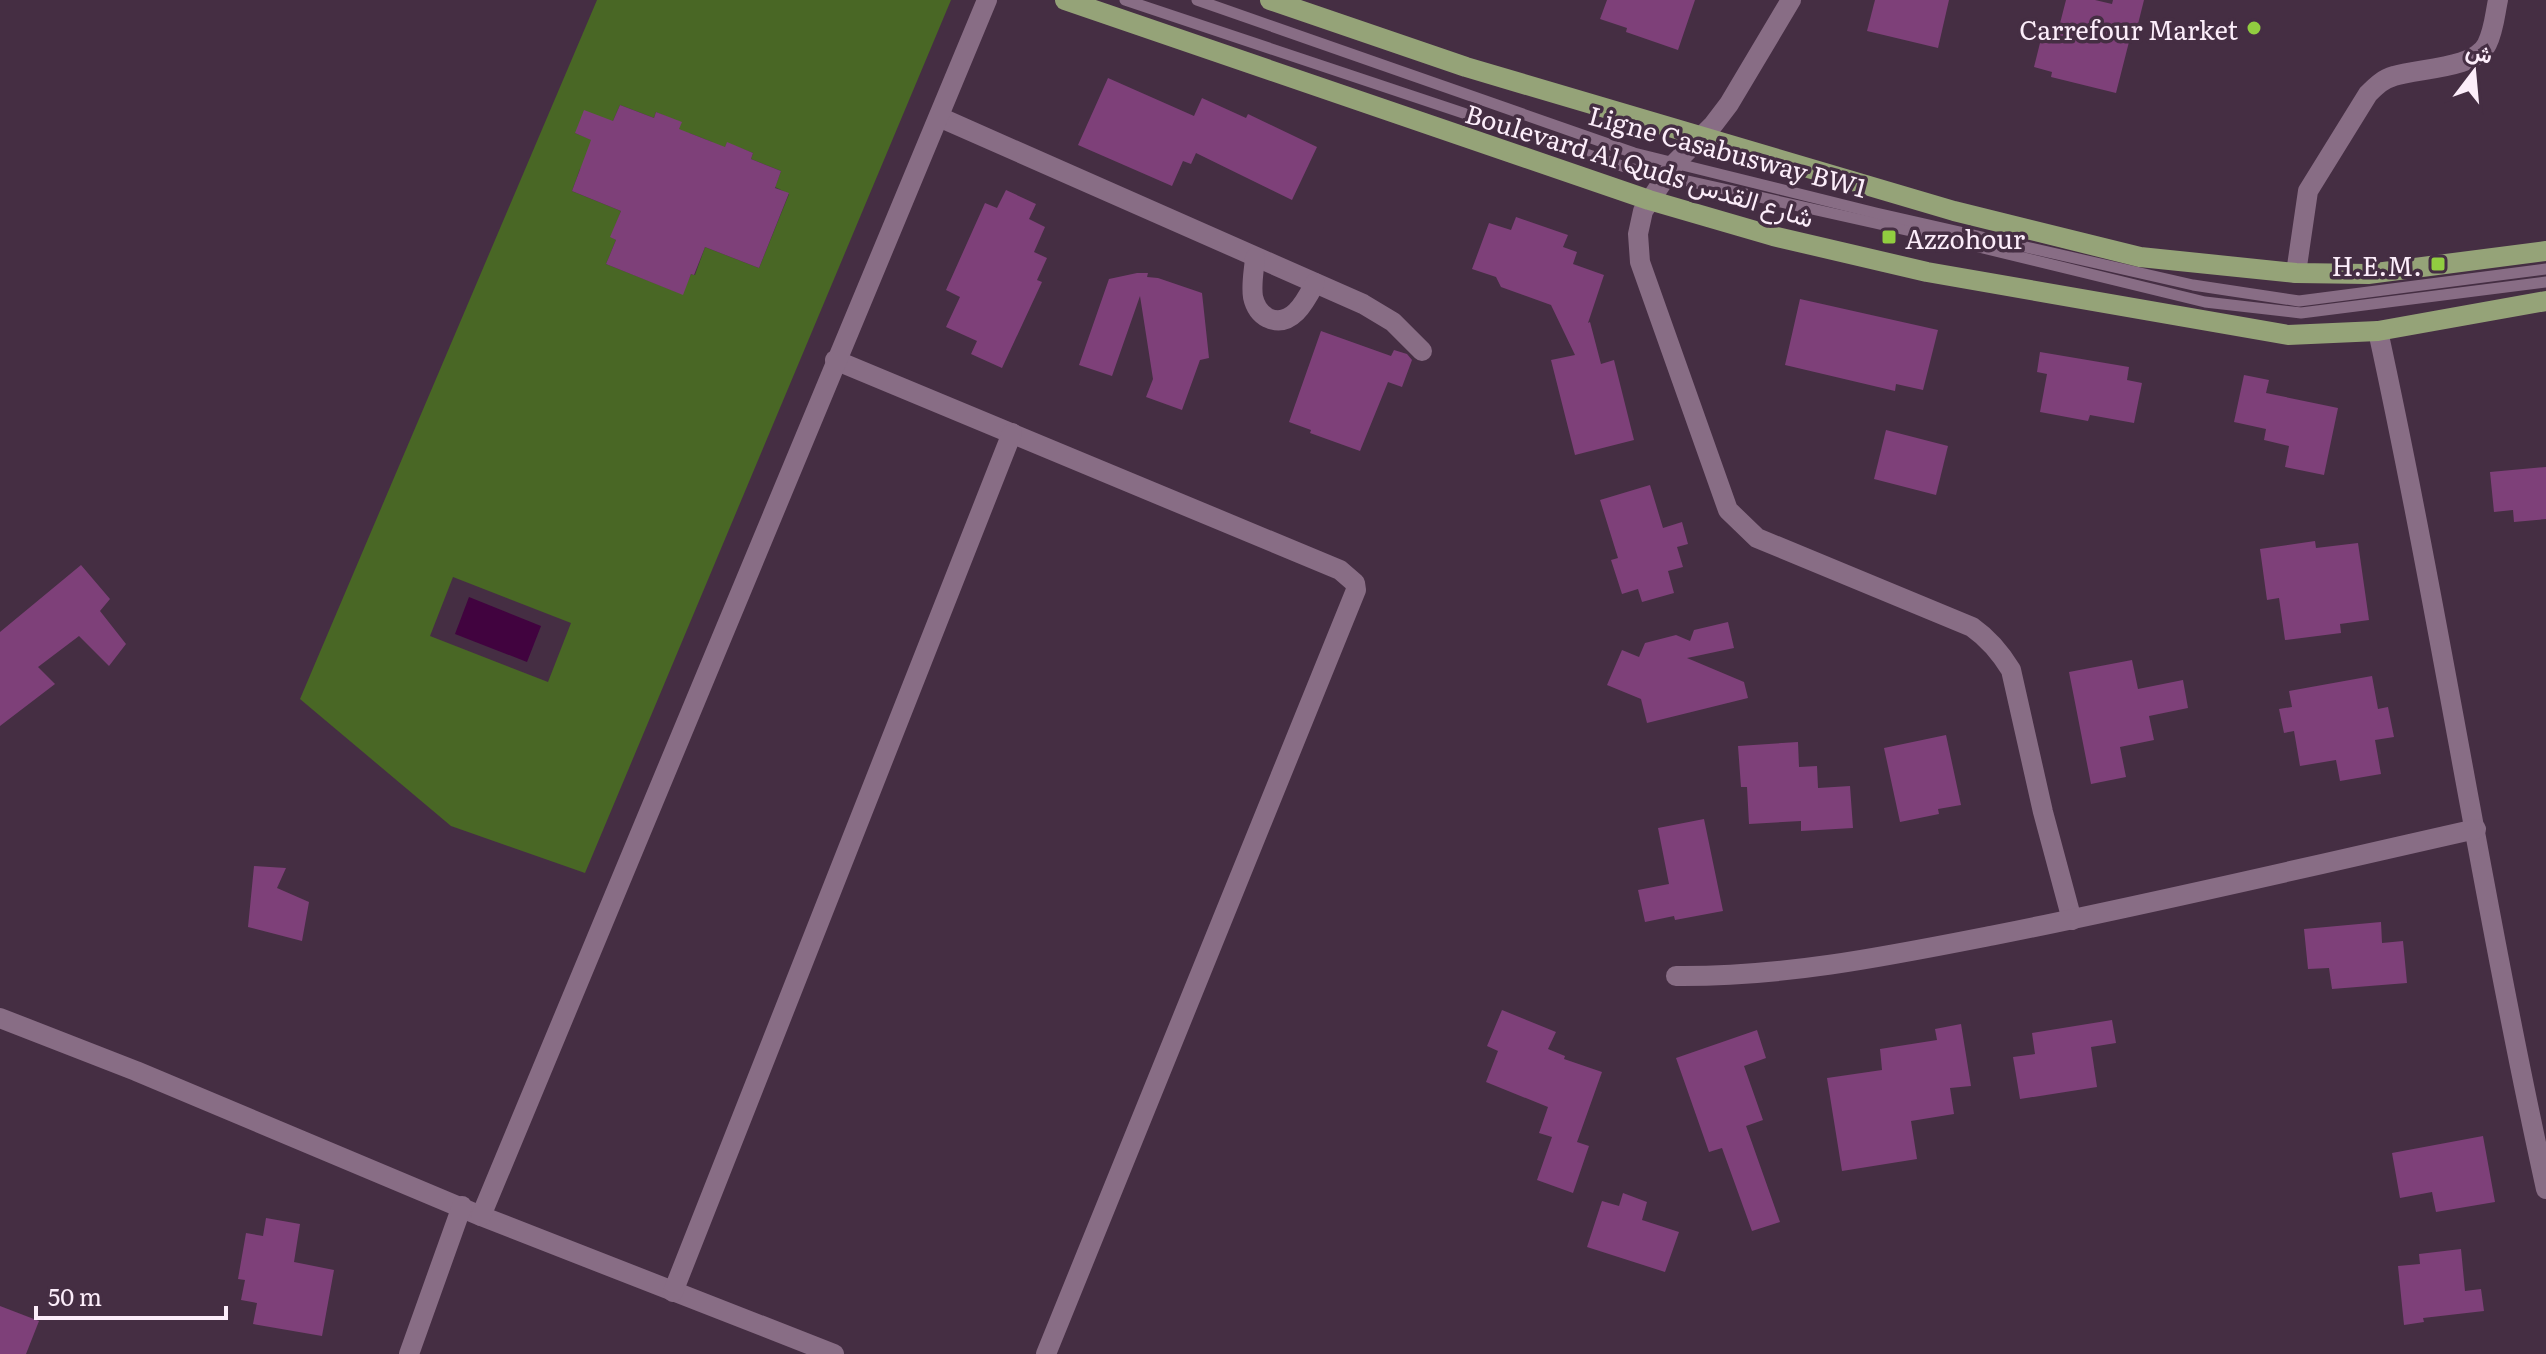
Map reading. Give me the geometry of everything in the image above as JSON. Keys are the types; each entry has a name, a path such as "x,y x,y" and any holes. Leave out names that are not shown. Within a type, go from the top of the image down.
{"main road":[{"name":"Boulevard Al Quds شارع القدس","path":"1065,0 1649,200 1773,236 1927,272 2288,335 2378,331 2546,301"},
{"name":"Boulevard Al Quds شارع القدس","path":"1270,0 1466,67 1954,211 2140,257 2296,273 2368,274 2546,251"}],"street":[{"path":"409,1354 987,0"},
{"path":"1791,0 1729,104 1670,169 1649,200 1638,234 1640,262 1728,510 1757,538 1972,627 1988,638 2011,670 2043,812 2072,920"},
{"path":"2296,273 2308,191 2368,94 2380,82 2394,76 2451,65 2477,56 2486,46 2498,0"},
{"path":"939,117 1378,312 1400,328 1422,351"},
{"path":"1255,258 1253,298 1259,312 1270,319 1281,320 1292,315 1303,304 1315,283"},
{"path":"2378,331 2476,829 2514,1043 2546,1189"},
{"path":"835,360 1340,570 1355,583 1356,590 1046,1354"},
{"path":"673,1292 1012,433"},
{"path":"1676,976 1728,976 1810,969 2072,920 2476,829"},
{"path":"0,1018 471,1211 834,1354"}],"lane":[{"name":"Ligne Casabusway BW1","path":"1125,0 1625,167 1670,169 2193,285 2299,301 2546,269"},
{"name":"Ligne Casabusway BW1","path":"1197,0 1634,153 1670,169 2205,302 2301,313 2546,282"}],"green space":[{"path":"597,0 951,0 585,873 451,826 300,699","holes":["620,105 654,118 656,112 681,123 671,148 681,152 689,133 712,142 717,168 727,143 753,153 751,159 781,171 775,187 789,194 759,268 705,247 695,275 691,274 682,294 606,264 616,240 611,237 621,211 572,191 580,169 617,150 575,133 613,121","453,577 571,623 548,682 430,636"]}],"shaded area":[{"path":"469,597 541,626 527,662 455,634"}],"building":[{"path":"1607,0 1695,0 1678,50 1626,32 1627,28 1600,19"},
{"path":"1875,0 1949,0 1938,48 1867,31"},
{"path":"2066,0 2095,0 2112,4 2113,0 2144,0 2135,36 2131,34 2116,93 2051,77 2052,72 2034,67 2043,31 2057,35"},
{"path":"1108,78 1194,116 1202,98 1246,118 1248,114 1317,147 1292,200 1196,153 1191,164 1183,161 1172,186 1078,145"},
{"path":"620,105 654,118 656,112 682,122 679,129 725,147 727,142 753,153 751,159 781,171 775,188 789,193 759,268 705,247 683,295 606,264 616,240 610,237 621,211 572,191 591,140 575,133 584,110 613,121"},
{"path":"1006,190 1036,204 1029,219 1045,227 1034,252 1047,258 1037,280 1042,282 1002,368 971,354 977,341 946,327 960,297 946,290 985,203 997,208"},
{"path":"1516,217 1568,235 1563,247 1577,252 1573,264 1604,275 1588,323 1601,364 1614,360 1634,440 1575,455 1551,360 1575,355 1551,305 1501,287 1496,277 1472,269 1489,223 1511,230"},
{"path":"1148,273 1147,277 1202,293 1209,358 1200,360 1182,410 1146,397 1153,379 1140,296 1112,376 1079,365 1109,279"},
{"path":"1800,299 1938,330 1923,390 1896,384 1895,391 1785,365"},
{"path":"1321,331 1391,356 1394,350 1407,354 1412,360 1402,387 1388,382 1360,451 1289,422"},
{"path":"2040,352 2129,367 2127,380 2142,383 2134,423 2090,415 2088,421 2040,412 2047,374 2037,372"},
{"path":"2244,375 2269,380 2266,393 2338,408 2324,475 2285,467 2289,446 2264,440 2266,429 2234,422"},
{"path":"1886,430 1948,446 1936,495 1874,479"},
{"path":"2546,467 2546,519 2514,522 2513,510 2494,512 2490,472"},
{"path":"1650,485 1663,528 1682,522 1688,544 1677,547 1683,567 1668,571 1674,593 1642,602 1638,589 1622,594 1611,560 1618,558 1600,500"},
{"path":"2315,541 2316,548 2358,543 2369,620 2340,624 2341,633 2285,640 2279,598 2267,600 2260,549"},
{"path":"81,565 110,599 100,611 126,644 109,666 79,636 38,667 55,684 0,726 0,632"},
{"path":"1728,622 1734,648 1687,658 1744,682 1748,698 1647,723 1641,699 1607,685 1622,650 1639,657 1645,643 1676,635 1690,641 1694,630"},
{"path":"2132,660 2138,689 2183,680 2188,708 2149,716 2154,740 2120,747 2126,777 2091,784 2069,672"},
{"path":"2372,676 2378,709 2388,707 2394,737 2375,740 2381,774 2340,781 2336,760 2300,766 2294,731 2284,733 2279,709 2292,707 2289,691"},
{"path":"1946,735 1961,805 1938,809 1939,814 1900,822 1884,748"},
{"path":"1798,742 1799,767 1817,766 1818,788 1850,786 1853,828 1801,831 1801,821 1749,824 1747,787 1741,787 1738,746"},
{"path":"1704,819 1723,911 1645,922 1638,890 1669,884 1658,828"},
{"path":"254,866 286,868 277,888 309,902 302,941 248,927"},
{"path":"2381,922 2382,943 2403,941 2407,983 2332,989 2329,968 2308,969 2304,929"},
{"path":"1502,1010 1556,1032 1548,1049 1565,1056 1564,1059 1602,1072 1577,1142 1589,1146 1573,1193 1537,1180 1552,1137 1539,1133 1548,1107 1486,1082 1498,1051 1487,1046"},
{"path":"2112,1020 2116,1043 2091,1047 2097,1087 2020,1099 2013,1057 2035,1054 2032,1033"},
{"path":"1961,1024 1971,1086 1950,1088 1954,1114 1911,1121 1917,1159 1842,1171 1827,1078 1882,1070 1880,1049 1937,1040 1935,1029"},
{"path":"1757,1030 1766,1058 1744,1066 1763,1120 1746,1126 1780,1222 1752,1231 1722,1148 1709,1152 1676,1058"},
{"path":"2483,1136 2495,1202 2436,1212 2432,1192 2400,1198 2392,1153"},
{"path":"1623,1193 1647,1202 1642,1220 1679,1232 1665,1272 1587,1247 1602,1201 1619,1206"},
{"path":"266,1218 300,1224 294,1262 334,1270 322,1336 253,1324 257,1303 241,1300 245,1280 238,1279 246,1233 263,1236"},
{"path":"2461,1249 2465,1291 2481,1289 2484,1311 2423,1318 2424,1322 2404,1325 2398,1266 2420,1264 2419,1254"},
{"path":"0,1306 39,1321 26,1354 0,1354"}],"place":[{"name":"Carrefour Market","path":"2254,28"},
{"name":"Azzohour","path":"1889,237"},
{"name":"H.E.M.","path":"2438,264"}]}
